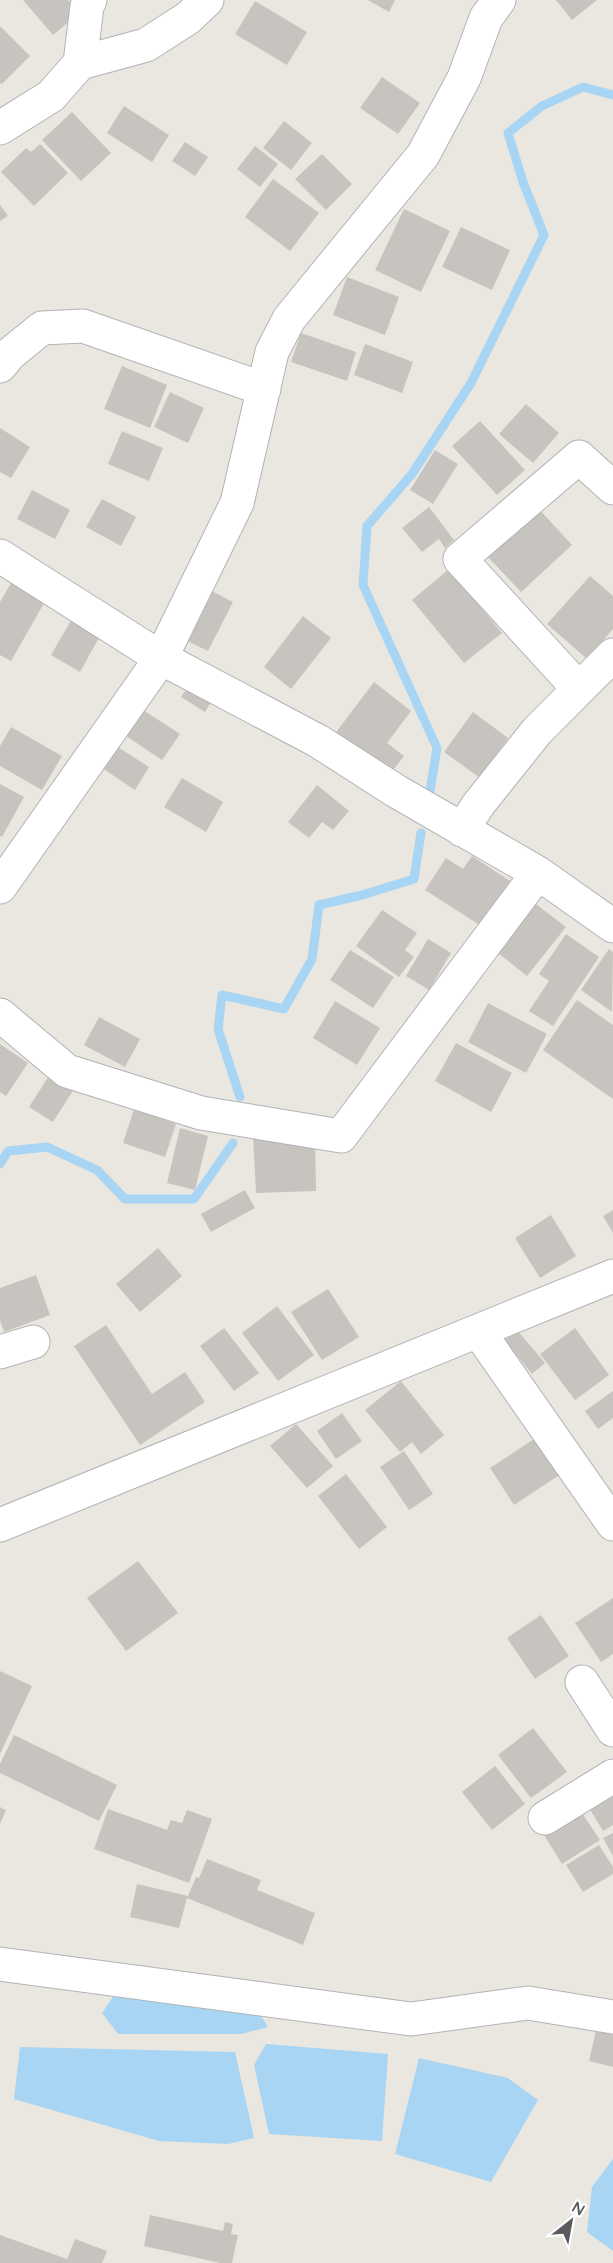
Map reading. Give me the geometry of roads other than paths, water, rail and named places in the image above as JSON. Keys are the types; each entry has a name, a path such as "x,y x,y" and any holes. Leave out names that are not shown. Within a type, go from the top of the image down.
{"street":[{"path":"0,128 51,96 80,63 90,0"},
{"path":"80,63 146,45 188,18 207,0"},
{"path":"0,887 161,658 237,503 272,352 290,319 423,155 464,78 486,18 499,0"},
{"path":"0,366 10,354 42,328 83,326 264,389"},
{"path":"578,688 460,559 579,457 613,488"},
{"path":"0,556 161,658 318,741 462,830 538,873 613,926"},
{"path":"462,830 478,805 537,731 613,655"},
{"path":"0,1015 67,1071 201,1113 341,1136 538,873"},
{"path":"0,1525 613,1276"},
{"path":"479,1332 613,1524"},
{"path":"0,1352 33,1342"},
{"path":"582,1682 613,1730"},
{"path":"545,1818 613,1776"},
{"path":"0,1964 411,2019 528,2003 613,2017"}],"water":[{"path":"119,1988 255,2006 268,2027 241,2034 118,2034 102,2013"},
{"path":"266,2044 388,2054 382,2141 269,2134 254,2065"},
{"path":"20,2047 235,2052 254,2138 228,2144 159,2141 14,2099"},
{"path":"419,2058 508,2078 538,2100 491,2182 395,2154"},
{"path":"613,2159 613,2251 587,2232 592,2187"}],"waterway":[{"path":"430,791 437,748 363,585 367,526 412,474 471,383 544,235 523,182 508,133 542,106 583,87 613,95"},
{"path":"240,1097 218,1029 222,995 284,1009 312,959 319,905 414,879 421,833"},
{"path":"0,1164 8,1151 47,1147 97,1170 125,1199 194,1199 233,1143"}]}
